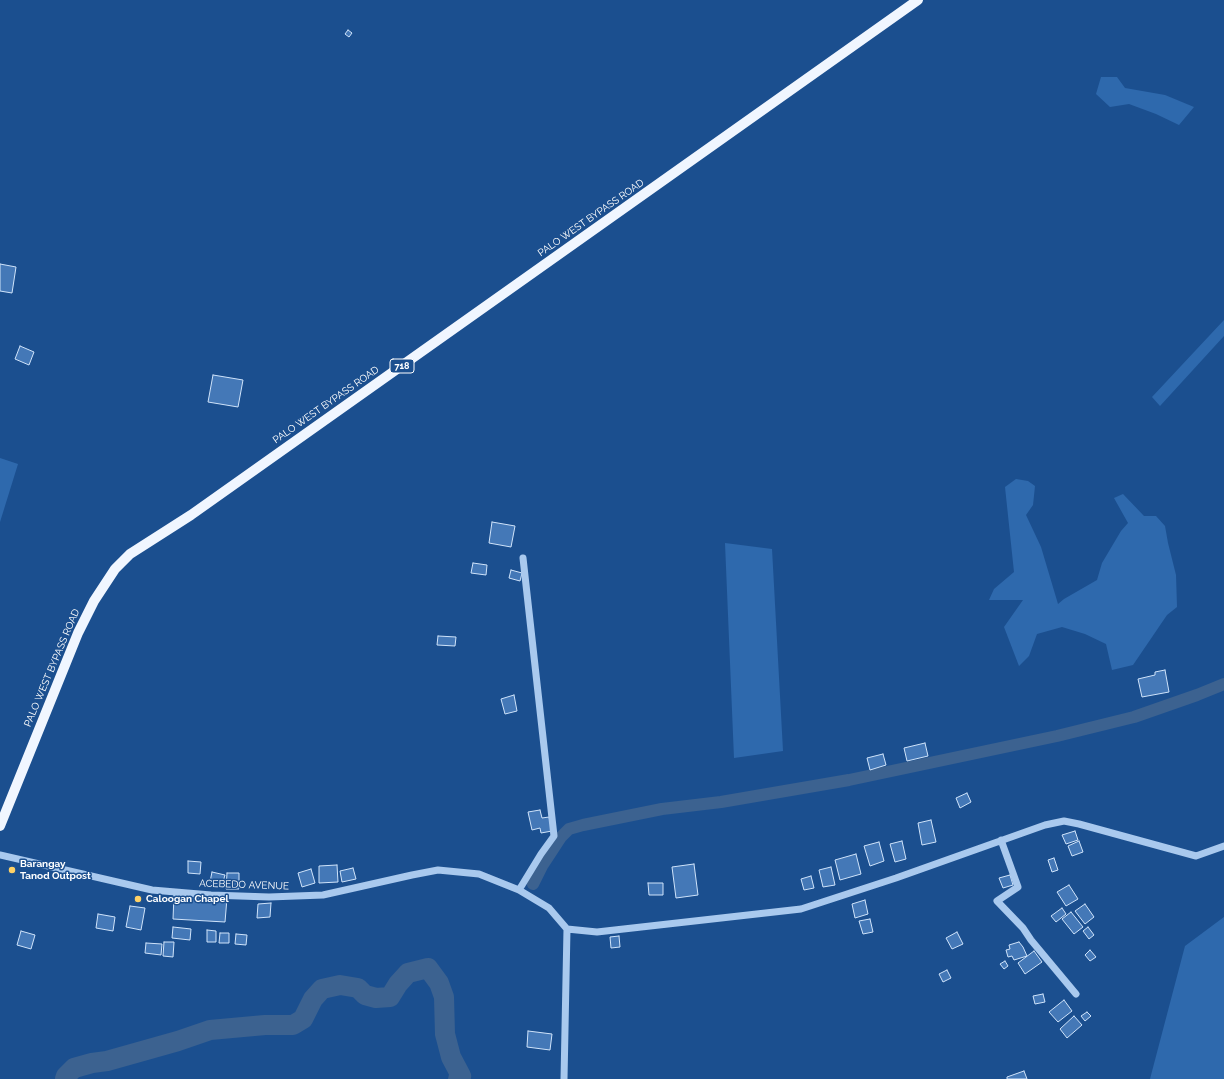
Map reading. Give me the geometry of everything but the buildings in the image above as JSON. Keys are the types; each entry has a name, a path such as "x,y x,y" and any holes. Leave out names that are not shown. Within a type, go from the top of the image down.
{"main road":[{"name":"PALO WEST BYPASS ROAD","path":"0,826 78,633 94,601 115,569 130,554 191,515 918,0"}],"street":[{"path":"519,890 554,836 523,558"},
{"path":"564,1079 567,929 598,932 801,910 1045,825 1064,821 1080,824 1196,856 1224,846"},
{"path":"1001,840 1018,887 996,901 1023,928 1031,940 1076,994"},
{"name":"ACEBEDO AVENUE","path":"0,855 152,890 211,895 269,897 323,895 438,870 479,874 519,890 549,908 567,929"}],"shaded area":[{"path":"1101,77 1117,77 1125,88 1165,95 1194,107 1179,125 1156,114 1129,104 1110,107 1096,94"},
{"path":"1224,320 1224,336 1160,406 1152,397"},
{"path":"0,458 18,464 0,522"},
{"path":"1016,479 1028,481 1035,486 1033,505 1026,515 1041,547 1058,604 1097,580 1102,563 1121,531 1128,523 1114,498 1123,494 1144,516 1156,516 1165,526 1176,575 1177,607 1167,615 1133,665 1112,670 1106,644 1085,634 1062,627 1037,634 1029,656 1019,666 1004,627 1023,600 989,600 994,589 1014,572 1005,487"},
{"path":"725,543 772,549 783,751 734,758"},
{"path":"1224,917 1224,1079 1150,1079 1185,946"}],"waterway":[{"path":"533,884 542,866 561,837 569,829 662,809 721,802 849,780 1057,736 1134,717 1224,684"},
{"path":"65,1079 74,1068 107,1061 178,1041 210,1030 265,1025 293,1025 303,1019 313,999 322,989 340,985 358,988 365,995 376,998 390,997 398,984 408,973 428,968 439,983 444,997 445,1034 451,1057 461,1076 458,1079"}],"place":[{"name":"Barangay Tanod Outpost","path":"12,870"},
{"name":"Caloogan Chapel","path":"138,899"}]}
